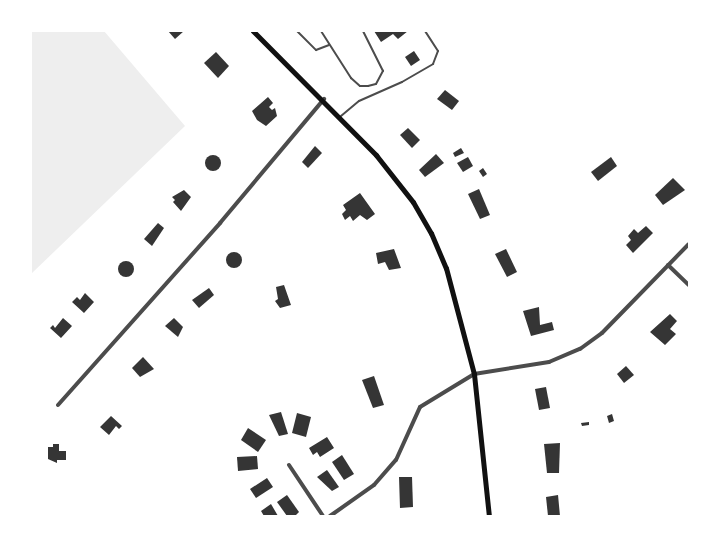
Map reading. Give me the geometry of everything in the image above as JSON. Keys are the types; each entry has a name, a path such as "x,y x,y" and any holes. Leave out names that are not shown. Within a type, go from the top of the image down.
{"main road":[{"path":"253,31 341,116 413,202 431,233 449,276 474,374 489,516"}],"street":[{"path":"58,405 220,223 324,99"},
{"path":"330,516 374,486 391,466 420,407 474,374 549,362 580,349 602,333 689,244"},
{"path":"668,265 689,285"},
{"path":"289,465 323,516"}],"lane":[{"path":"297,31 316,50 329,45"},
{"path":"321,31 329,45 360,86 376,84 384,71 363,31"},
{"path":"341,116 359,101 402,82 433,64 438,51 425,31"}],"shaded area":[{"path":"31,31 104,31 185,126 31,274"}],"building":[{"path":"168,31 184,31 175,39"},
{"path":"374,31 408,31 398,39 393,34 381,42"},
{"path":"414,51 420,60 411,66 405,57"},
{"path":"216,52 229,66 218,78 204,63"},
{"path":"445,90 459,101 452,110 437,99"},
{"path":"268,97 273,103 269,107 272,110 275,108 277,116 266,126 257,120 252,111"},
{"path":"408,128 420,140 412,148 400,135"},
{"path":"315,146 322,153 308,168 302,162"},
{"path":"461,148 464,153 455,157 453,153"},
{"path":"436,154 444,163 425,177 419,170"},
{"path":"210,155 216,155 221,160 219,169 210,171 205,166 205,160"},
{"path":"468,157 473,166 463,172 457,163"},
{"path":"611,157 617,166 598,181 591,172"},
{"path":"483,168 487,174 483,177 479,171"},
{"path":"673,178 685,190 663,205 655,195"},
{"path":"479,189 490,215 480,219 468,194"},
{"path":"184,190 191,197 181,211 173,202 175,200 172,197"},
{"path":"360,193 375,214 367,220 360,215 353,221 350,216 345,220 342,214 346,210 343,205"},
{"path":"158,223 164,228 152,246 144,239"},
{"path":"646,226 653,233 633,253 626,245 631,240 628,236 634,229 638,233"},
{"path":"394,249 401,268 389,270 385,262 378,264 376,253"},
{"path":"506,249 517,272 507,277 495,254"},
{"path":"231,252 237,252 242,257 240,266 231,268 226,263 226,257"},
{"path":"123,261 129,261 134,266 132,275 123,277 118,272 118,266"},
{"path":"284,285 291,305 280,308 275,301 278,299 276,287"},
{"path":"209,288 214,295 199,308 192,300"},
{"path":"85,293 94,302 84,313 72,302 77,297 80,300"},
{"path":"539,307 540,325 552,322 554,330 531,336 523,311"},
{"path":"670,314 677,321 670,329 676,334 665,345 650,332"},
{"path":"63,318 72,326 61,338 50,328 53,325 55,328"},
{"path":"174,318 183,327 178,337 165,326"},
{"path":"143,357 154,369 140,377 132,368"},
{"path":"626,366 634,375 624,383 617,374"},
{"path":"374,376 384,405 373,408 362,380"},
{"path":"546,387 550,408 539,410 535,389"},
{"path":"281,412 288,434 279,436 269,415"},
{"path":"297,413 311,417 306,437 292,433"},
{"path":"612,414 614,421 609,423 607,416"},
{"path":"111,416 122,426 119,429 116,426 109,435 100,427"},
{"path":"589,422 589,425 582,426 581,423"},
{"path":"248,428 266,440 258,452 241,440"},
{"path":"327,437 334,448 320,457 317,452 313,455 309,448"},
{"path":"560,443 559,473 547,473 544,444"},
{"path":"53,444 59,444 59,451 66,451 66,460 57,460 57,463 48,459 48,447 53,447"},
{"path":"342,455 354,474 344,480 332,462"},
{"path":"257,456 258,469 238,471 237,457"},
{"path":"327,470 339,487 332,491 317,477"},
{"path":"399,477 412,477 413,507 400,508"},
{"path":"267,478 273,487 256,498 250,489"},
{"path":"287,495 299,512 295,516 287,516 277,502"},
{"path":"558,495 560,516 548,516 546,497"},
{"path":"271,504 278,516 264,516 261,511"}]}
